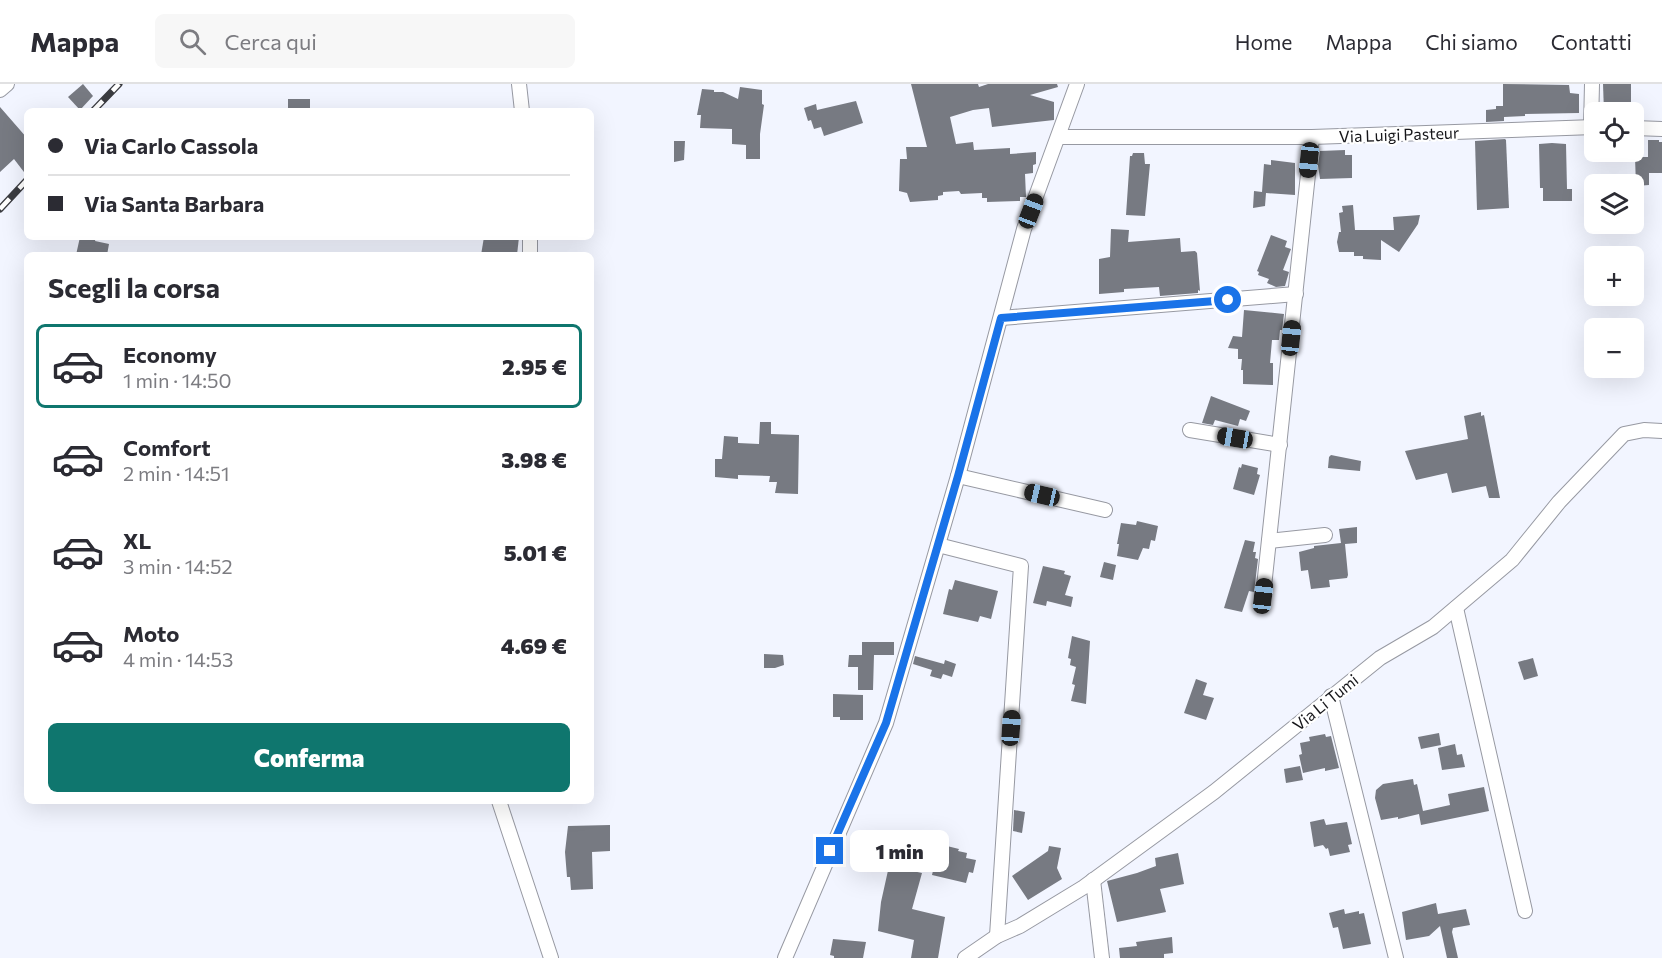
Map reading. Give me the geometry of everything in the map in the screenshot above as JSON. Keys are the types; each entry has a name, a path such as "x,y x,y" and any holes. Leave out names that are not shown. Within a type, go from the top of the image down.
{"street":[{"path":"0,90 8,84"},
{"path":"519,84 522,108"},
{"path":"784,958 886,723 958,476 1024,229 1077,84"},
{"path":"1592,84 1592,102"},
{"name":"Via Luigi Pasteur","path":"1059,136 1312,138 1584,127"},
{"path":"1644,129 1662,129"},
{"path":"1263,596 1312,138"},
{"path":"1001,318 1296,294"},
{"path":"1190,430 1280,446"},
{"name":"Via Li Tumi","path":"965,958 997,936 1020,926 1093,880 1214,792 1380,658 1433,627 1512,560 1560,502 1624,434 1644,430 1662,431"},
{"path":"958,476 1105,510"},
{"path":"1269,541 1325,535"},
{"path":"938,545 1021,566 997,936"},
{"path":"1456,608 1525,911"},
{"path":"1331,696 1396,958"},
{"path":"500,804 551,958"},
{"path":"1093,880 1102,958"}],"building":[{"path":"83,84 93,96 82,108 78,108 68,97"},
{"path":"911,84 978,84 979,87 988,84 1057,84 1058,87 1030,95 1054,102 1054,120 992,127 989,108 950,117 956,144 973,142 974,150 1010,148 1010,154 1036,152 1033,173 1025,174 1026,197 1020,197 1020,201 987,202 987,198 982,198 982,193 961,194 959,191 943,192 943,195 938,196 938,200 910,202 907,193 899,191 900,159 907,159 906,147 927,147"},
{"path":"1503,84 1569,85 1570,93 1579,94 1579,113 1525,114 1525,116 1504,117 1504,121 1486,122 1486,110 1503,106"},
{"path":"1603,84 1631,84 1631,102 1604,102"},
{"path":"740,87 762,90 762,104 764,105 760,134 760,159 746,159 746,145 732,144 732,129 700,128 701,115 697,115 702,89 723,92 738,99"},
{"path":"288,99 310,99 310,108 288,108"},
{"path":"856,101 863,123 824,136 821,127 814,129 811,120 808,121 804,108 816,104 817,110"},
{"path":"0,107 24,135 24,172 14,159 0,172"},
{"path":"1505,139 1509,208 1477,210 1475,141"},
{"path":"1648,140 1662,142 1662,173 1649,173 1649,185 1644,185 1644,174 1636,174 1635,162 1644,162 1644,157 1648,157"},
{"path":"674,141 685,141 684,160 674,162"},
{"path":"1539,144 1566,144 1567,189 1572,189 1572,201 1543,201 1543,188 1540,188"},
{"path":"1345,150 1345,155 1352,155 1352,178 1320,179 1318,165 1320,151"},
{"path":"1133,153 1144,153 1145,164 1150,164 1145,216 1126,215 1130,156"},
{"path":"1271,160 1295,163 1295,195 1266,193 1265,206 1253,208 1254,191 1262,192 1264,164 1271,165"},
{"path":"1353,205 1355,230 1394,230 1393,217 1420,215 1418,224 1399,252 1381,240 1381,260 1363,259 1363,256 1354,256 1354,252 1339,252 1337,242 1339,232 1341,232 1339,213 1343,212 1342,206"},
{"path":"1111,229 1129,230 1128,242 1180,238 1181,252 1195,251 1197,253 1200,291 1160,296 1159,287 1124,289 1124,292 1099,294 1099,259 1110,257"},
{"path":"1271,235 1287,241 1285,247 1291,249 1283,270 1289,272 1285,286 1276,287 1267,283 1269,279 1258,275 1257,271"},
{"path":"79,240 95,240 109,244 108,252 77,252"},
{"path":"484,240 519,240 517,252 482,252"},
{"path":"1244,310 1284,314 1279,340 1272,340 1270,363 1273,363 1273,385 1243,384 1242,359 1238,359 1238,349 1228,348 1233,336 1242,337"},
{"path":"1211,396 1250,411 1246,421 1240,419 1238,426 1215,420 1213,425 1202,423"},
{"path":"1481,412 1481,416 1484,415 1500,498 1489,498 1486,486 1452,493 1447,473 1416,480 1405,451 1468,439 1464,416"},
{"path":"760,422 771,422 771,434 799,435 798,494 775,493 777,482 769,482 770,476 738,475 738,479 715,477 715,459 722,459 724,436 738,437 738,443 759,444"},
{"path":"1331,455 1361,461 1360,471 1328,468"},
{"path":"1242,464 1258,468 1257,474 1260,475 1254,495 1233,489 1239,467 1241,468"},
{"path":"1137,521 1158,526 1155,541 1151,540 1149,549 1143,548 1138,560 1117,556 1121,523 1136,525"},
{"path":"1357,527 1357,543 1345,544 1347,578 1329,580 1330,587 1311,589 1308,570 1301,571 1299,552 1314,548 1314,546 1341,543 1339,529"},
{"path":"1245,540 1255,542 1253,552 1256,552 1255,558 1258,559 1254,592 1249,591 1242,612 1224,608"},
{"path":"1104,562 1116,565 1113,580 1100,577"},
{"path":"1043,566 1065,571 1064,574 1071,576 1065,595 1073,597 1071,607 1047,601 1046,606 1033,603"},
{"path":"955,580 998,591 991,619 980,616 978,622 943,614 949,589 952,590"},
{"path":"1072,636 1090,641 1086,704 1071,701 1076,667 1070,665 1071,659 1068,658"},
{"path":"862,642 894,642 894,655 874,655 873,690 858,690 858,667 848,667 849,655 862,655"},
{"path":"764,654 783,655 784,665 764,668"},
{"path":"915,656 944,664 945,660 956,664 952,677 943,674 941,679 930,676 932,670 913,664"},
{"path":"1533,658 1538,676 1524,680 1518,662"},
{"path":"1196,679 1207,683 1203,695 1214,698 1206,720 1184,713"},
{"path":"833,694 863,695 863,720 840,720 840,717 833,717"},
{"path":"1439,733 1441,745 1421,749 1418,737"},
{"path":"1325,734 1326,737 1331,736 1339,768 1325,771 1325,768 1303,773 1299,755 1302,754 1300,743 1310,741 1309,737"},
{"path":"1455,744 1457,755 1462,754 1465,767 1442,770 1438,748"},
{"path":"1300,766 1303,780 1286,783 1284,769"},
{"path":"1413,779 1414,785 1417,784 1423,811 1450,805 1448,794 1484,787 1489,811 1421,825 1419,814 1381,820 1375,798 1376,790 1383,784"},
{"path":"1014,810 1025,812 1022,833 1013,831"},
{"path":"1324,819 1326,825 1347,822 1352,844 1348,845 1350,852 1330,856 1328,848 1326,849 1323,845 1314,847 1310,822"},
{"path":"610,825 610,851 592,852 593,889 571,890 570,877 567,877 565,852 568,826"},
{"path":"939,844 959,849 958,851 967,853 966,858 976,860 973,873 969,872 966,883 932,875"},
{"path":"1049,846 1061,848 1057,868 1062,879 1028,900 1012,876 1048,851"},
{"path":"1178,853 1184,884 1160,889 1166,912 1117,922 1107,881 1156,866 1155,858"},
{"path":"889,866 922,873 912,909 945,917 938,958 911,958 914,940 878,931 881,902"},
{"path":"1436,903 1438,914 1466,909 1470,925 1453,928 1452,932 1458,958 1447,958 1440,926 1429,936 1406,940 1402,912"},
{"path":"1344,909 1345,914 1359,911 1359,914 1364,913 1371,944 1343,949 1338,927 1333,928 1329,913"},
{"path":"1172,937 1173,953 1164,954 1164,958 1120,958 1119,948 1137,946 1136,942"},
{"path":"833,939 866,942 863,958 834,958 830,955"}],"railway":[{"path":"96,108 119,84"},
{"path":"0,209 24,183"}],"route":[{"path":"830,851 886,723 1001,318 1228,300"}]}
